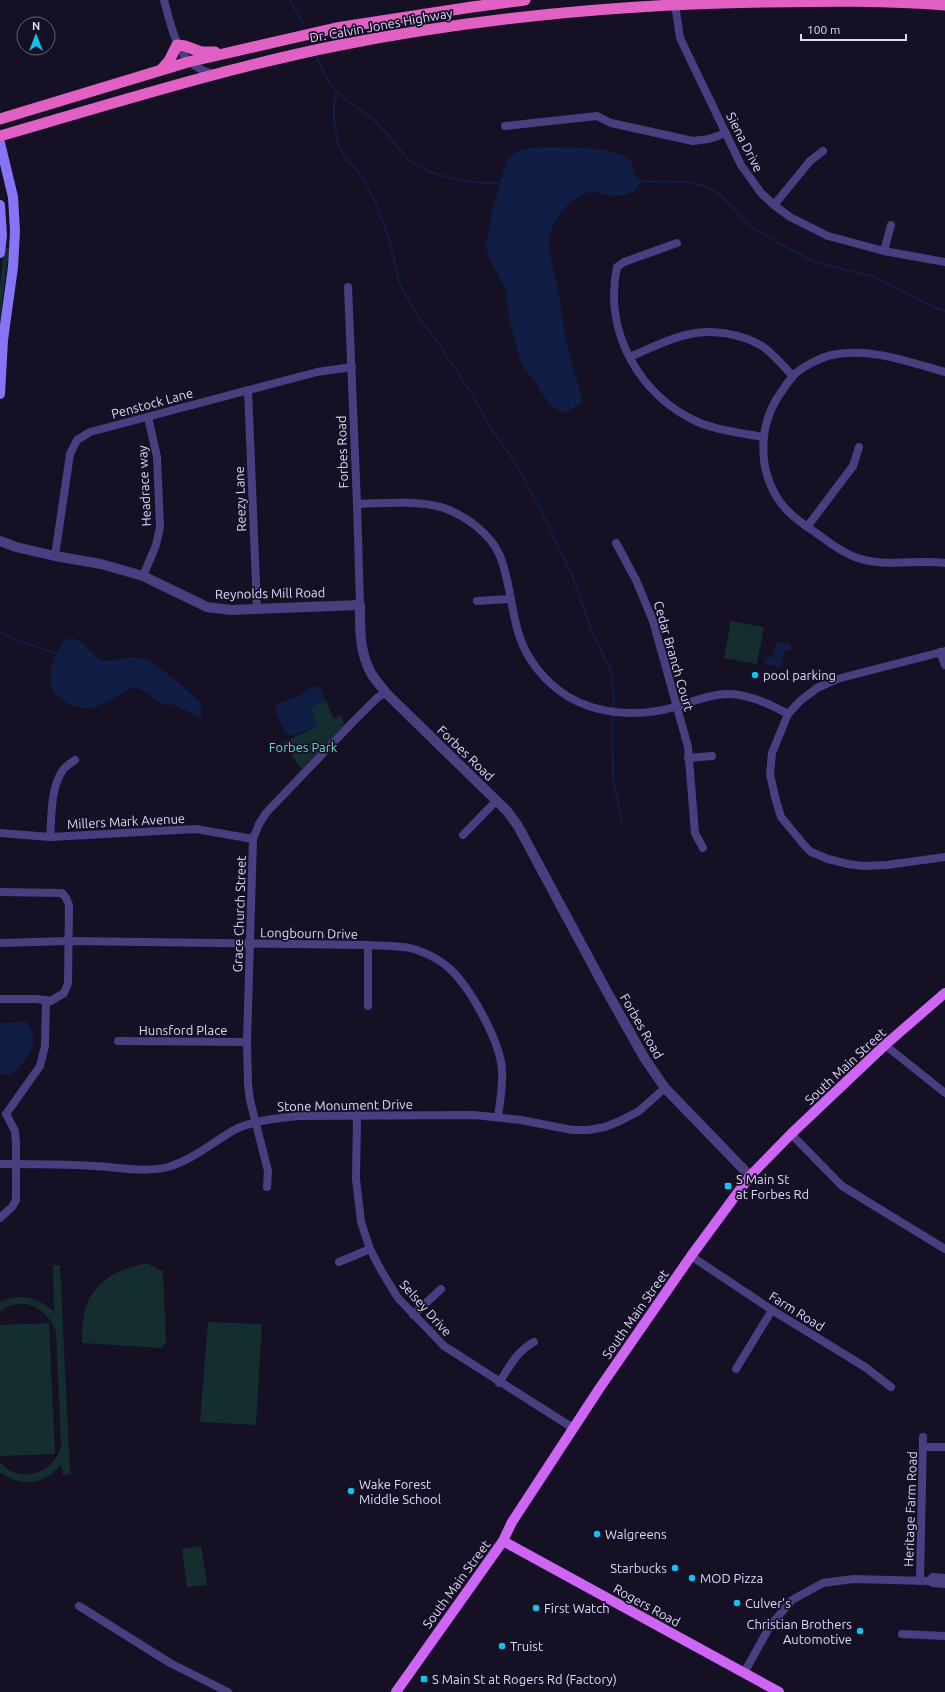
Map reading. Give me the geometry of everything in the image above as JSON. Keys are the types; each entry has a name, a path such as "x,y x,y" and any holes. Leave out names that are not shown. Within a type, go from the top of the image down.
{"highway":[{"name":"Dr. Calvin Jones Highway","path":"0,120 188,62 336,28 525,0"},
{"path":"570,12 585,6 628,0"},
{"name":"Dr. Calvin Jones Highway","path":"0,136 218,74 335,46 472,23 676,2 868,1 945,5"},
{"path":"388,37 388,30 393,26 465,14 490,4"},
{"path":"265,63 319,44 364,34 368,29 368,23"},
{"path":"161,70 169,61 177,45 185,46 201,52 231,52"}],"main road":[{"path":"0,144 13,197 15,231 13,267 2,346 0,394"},
{"path":"0,205 2,235 0,253"},
{"name":"South Main Street","path":"396,1692 503,1541 512,1522 573,1428 691,1256 750,1176 791,1134 885,1046 945,993"},
{"name":"Rogers Road","path":"503,1541 780,1692"}],"street":[{"path":"164,0 177,45 188,62 205,71 218,74"},
{"name":"Siena Drive","path":"676,2 680,38 741,165 754,184 774,205 790,217 828,236 884,251 945,262"},
{"path":"505,126 597,116 611,123 693,141 709,139 726,133"},
{"path":"774,205 810,161 823,151"},
{"path":"884,251 891,225"},
{"path":"677,243 624,262 617,267 615,288 616,323 624,347 648,386 665,402 684,415 715,427 763,436"},
{"name":"Forbes Road","path":"348,287 357,504 360,637 364,657 371,674 386,693 496,800 518,826 628,1031 645,1059 665,1088 750,1176"},
{"path":"630,357 690,334 724,334 741,337 757,344 769,352 793,376"},
{"path":"945,372 887,356 854,352 831,355 815,362 793,376 778,396 769,414 763,436 764,460 772,488 780,502 793,517 806,527 840,550 866,560 898,563 945,563"},
{"name":"Penstock Lane","path":"55,556 70,454 78,440 90,432 317,372 352,368"},
{"name":"Reezy Lane","path":"248,390 257,608"},
{"name":"Headrace way","path":"143,576 156,545 160,527 157,457 148,417"},
{"path":"806,527 853,466 859,447"},
{"path":"357,504 421,504 444,508 471,522 489,538 500,555 520,636 530,659 545,679 568,696 589,706 616,712 645,714 677,707 714,695 728,694 744,696 772,706 788,714"},
{"name":"Reynolds Mill Road","path":"0,541 16,547 100,564 143,576 207,607 231,610 360,605"},
{"name":"Cedar Branch Court","path":"616,543 636,580 653,621 688,747 695,833 703,848"},
{"path":"477,602 511,599"},
{"path":"945,665 943,651 837,679 817,688 800,701 788,714 772,753 770,774 774,797 781,817 811,852 828,859 863,866 887,865 945,857"},
{"name":"Grace Church Street","path":"267,1187 268,1171 249,1095 247,1042 253,839 259,824 266,813 378,697 386,693"},
{"path":"688,758 712,756"},
{"path":"50,837 53,798 58,779 64,769 74,760"},
{"path":"463,835 496,800"},
{"name":"Millers Mark Avenue","path":"0,832 50,837 196,829 253,839"},
{"path":"0,892 62,893 69,905 68,983 64,993 51,1001 37,998 0,998"},
{"name":"Longbourn Drive","path":"0,943 69,941 368,945 397,946 413,949 435,958 448,967 460,980 493,1035 502,1071 498,1117"},
{"path":"368,945 368,1006"},
{"path":"0,1218 12,1207 16,1200 15,1131 3,1114 40,1066 45,1046 46,1000"},
{"name":"Hunsford Place","path":"118,1041 247,1042"},
{"path":"885,1046 945,1093"},
{"name":"Stone Monument Drive","path":"0,1164 70,1164 149,1169 166,1167 184,1161 236,1130 255,1123 276,1118 299,1116 467,1115 498,1117 572,1130 588,1130 606,1127 620,1122 639,1110 665,1088"},
{"name":"Selsey Drive","path":"357,1115 356,1180 361,1222 370,1249 398,1298 444,1346 499,1383 573,1428"},
{"path":"791,1134 842,1186 945,1249"},
{"path":"339,1262 370,1249"},
{"name":"Farm Road","path":"691,1256 772,1310 865,1367 891,1386"},
{"path":"413,1315 441,1289"},
{"path":"736,1369 772,1310"},
{"path":"499,1383 516,1356 524,1348 534,1342"},
{"name":"Heritage Farm Road","path":"923,1437 924,1581"},
{"path":"923,1447 945,1447"},
{"path":"924,1581 933,1577 945,1578"},
{"path":"744,1673 770,1626 792,1600 823,1584 853,1579 924,1581 945,1584"},
{"path":"79,1606 170,1663 223,1691"},
{"path":"902,1634 945,1636"}],"green space":[{"path":"6,247 9,249 0,318 0,285 4,249"},
{"path":"731,621 764,627 757,664 724,658"},
{"name":"Forbes Park","path":"326,701 334,719 341,715 344,723 342,728 302,769 282,743 317,726 310,707"},
{"path":"146,1263 163,1271 166,1342 161,1348 82,1343 85,1312 97,1287 118,1272"},
{"path":"53,1265 60,1265 70,1474 63,1475 61,1465 47,1477 32,1482 24,1482 8,1477 0,1472 0,1462 8,1469 17,1473 36,1473 52,1463 61,1445 56,1332 47,1316 41,1310 25,1304 17,1304 0,1312 0,1302 16,1297 29,1298 54,1311"},
{"path":"208,1322 262,1324 256,1425 200,1422"},
{"path":"49,1323 55,1454 0,1456 0,1325"},
{"path":"201,1546 207,1585 187,1587 182,1549"}],"water":[{"path":"542,147 589,148 615,152 625,156 631,161 634,176 638,177 641,181 631,193 621,195 605,195 590,192 584,194 566,207 556,219 553,226 550,239 551,255 567,343 582,402 568,411 562,412 550,405 535,381 525,370 520,360 510,322 505,288 489,258 486,246 492,212 507,159 515,153 523,150"},
{"path":"73,638 82,643 95,656 103,661 114,661 136,657 153,663 179,683 200,702 202,717 194,715 174,705 161,703 143,690 135,688 127,690 95,707 82,708 68,704 54,692 50,682 50,675 55,656 65,640"},
{"path":"776,641 790,644 791,650 785,651 781,667 765,664 764,658 773,657"},
{"path":"320,686 326,701 310,708 317,726 291,736 285,733 275,709 276,705 301,695 309,688"},
{"path":"27,1022 32,1030 33,1037 31,1051 11,1075 0,1074 0,1023"}],"waterway":[{"path":"290,0 303,24"},
{"path":"317,57 330,84 342,96 378,124 406,157 415,164 425,170 450,178 477,182 501,183"},
{"path":"337,91 334,106 337,141 345,157 360,174 375,201 390,242 399,282 421,321 434,337 472,394 488,424 518,467 542,513 572,575 591,629 611,672 614,698 612,710"},
{"path":"640,181 685,182 704,186 718,193 750,226 814,262 875,277 929,305 945,311"},
{"path":"0,631 16,640 58,654"},
{"path":"612,714 613,780 622,822"}],"place":[{"name":"pool parking","path":"755,675"},
{"name":"S Main St at Forbes Rd","path":"728,1186"},
{"name":"Wake Forest Middle School","path":"351,1491"},
{"name":"Walgreens","path":"597,1534"},
{"name":"Starbucks","path":"675,1568"},
{"name":"MOD Pizza","path":"692,1578"},
{"name":"Culver's","path":"737,1603"},
{"name":"First Watch","path":"536,1608"},
{"name":"Christian Brothers Automotive","path":"860,1631"},
{"name":"Truist","path":"502,1646"},
{"name":"S Main St at Rogers Rd (Factory)","path":"424,1679"}]}
